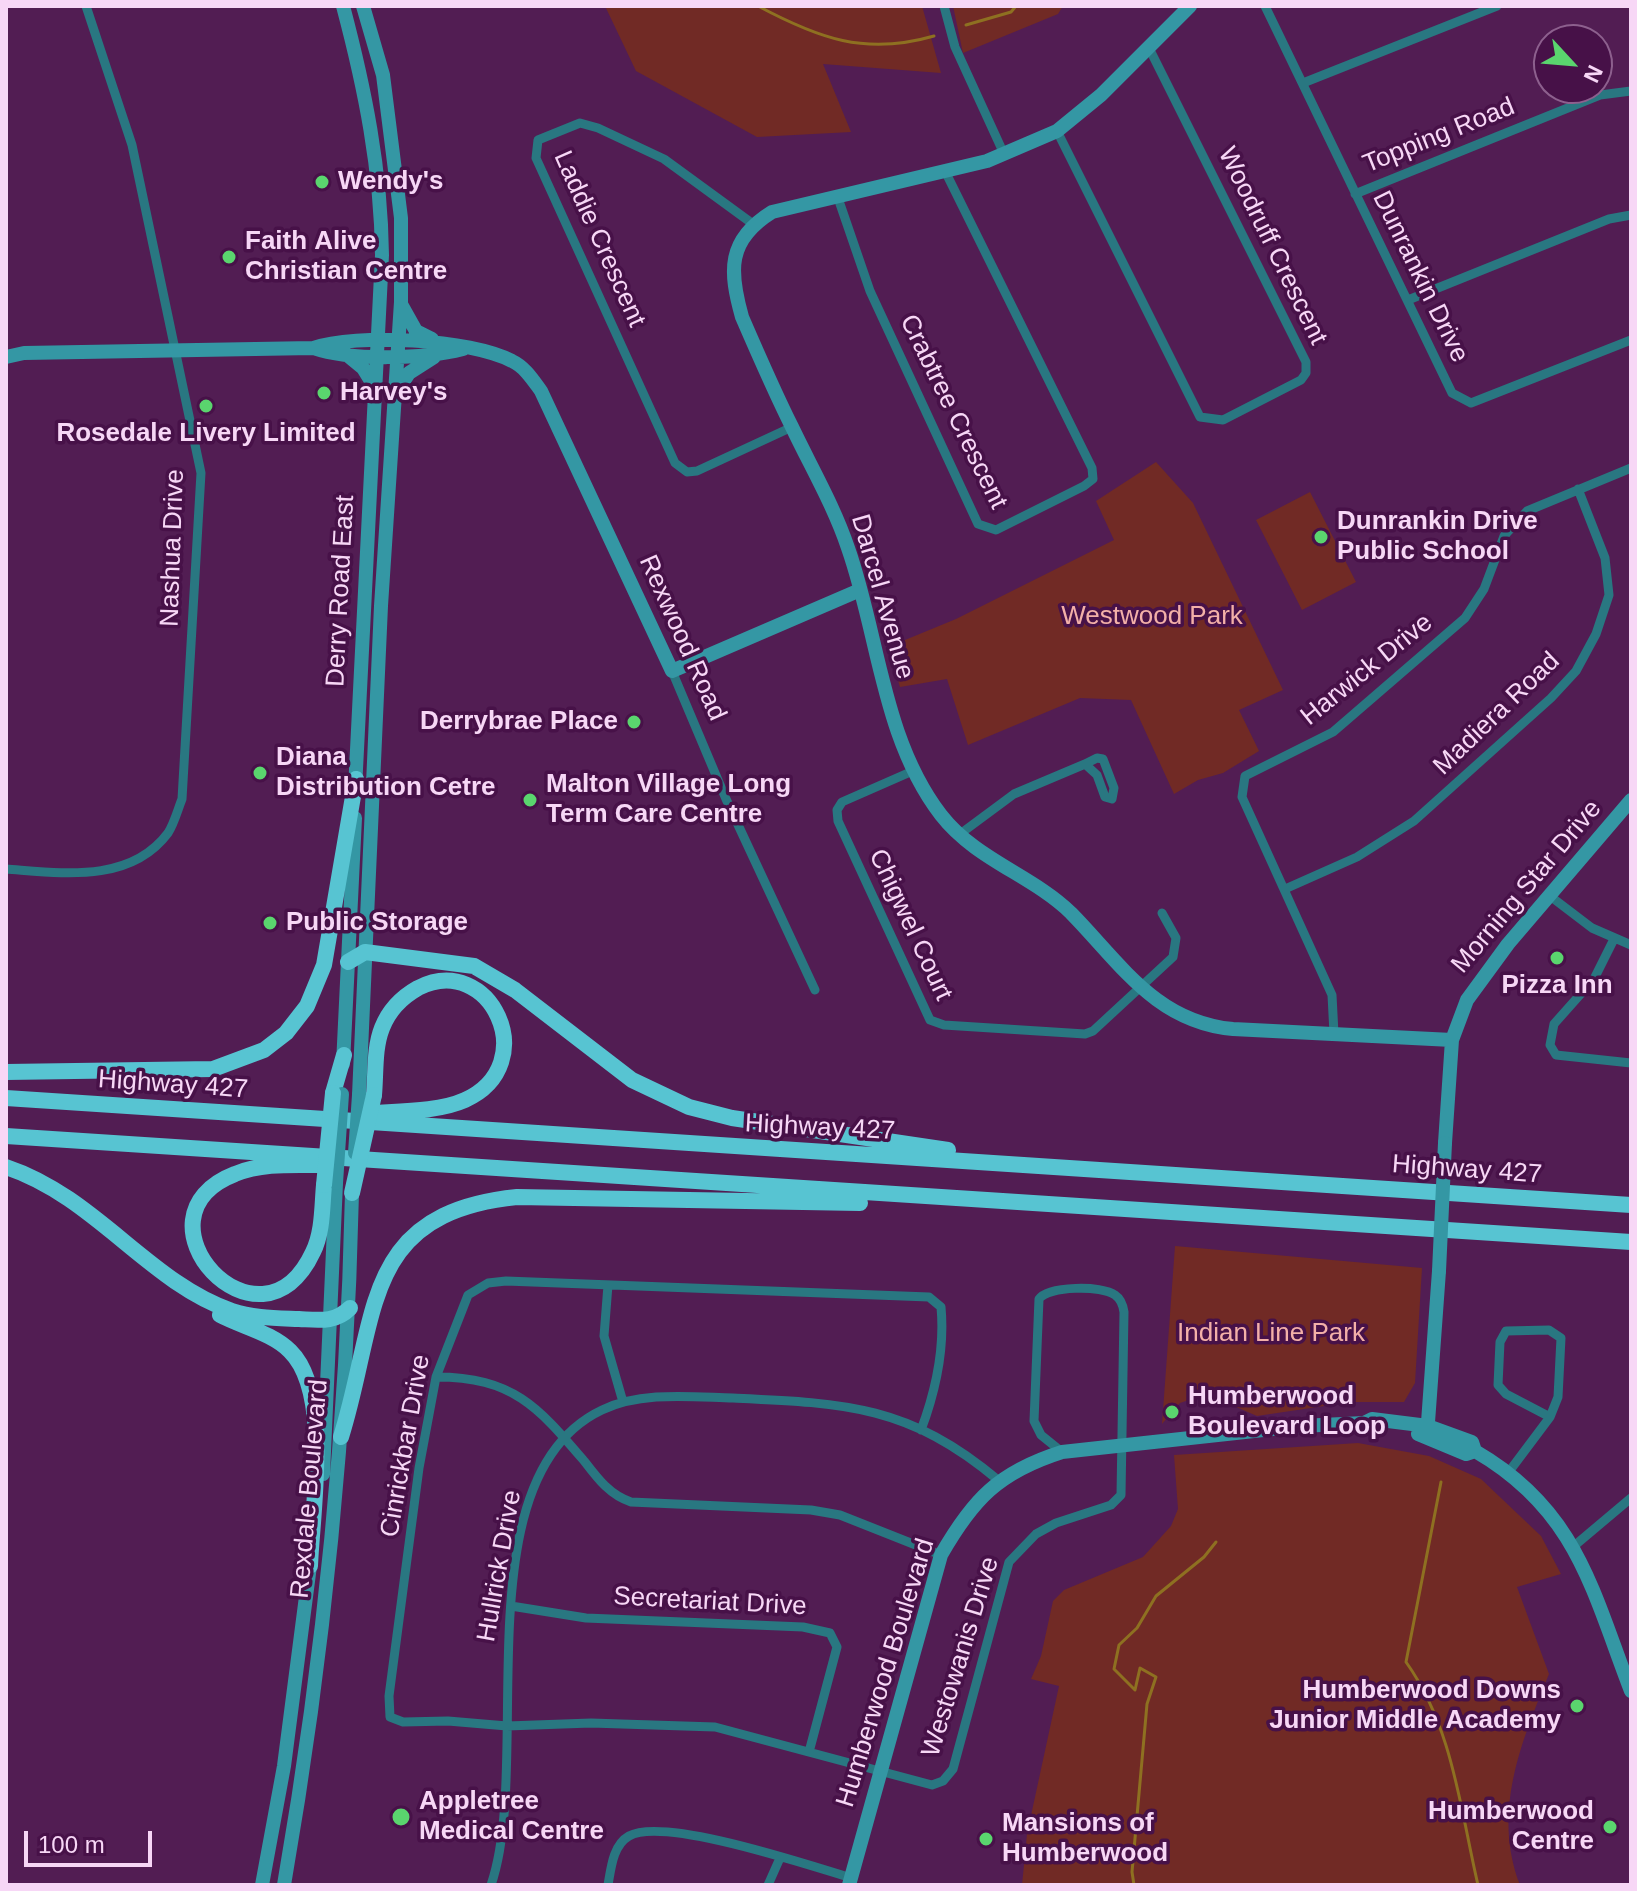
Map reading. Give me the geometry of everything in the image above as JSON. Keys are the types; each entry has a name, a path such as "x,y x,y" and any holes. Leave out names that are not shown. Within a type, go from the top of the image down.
{"highway":[{"path":"6,1072 213,1069 242,1061 286,1033 307,1006 324,965 356,779"},
{"path":"348,962 365,952 438,958 485,971 574,1033 614,1068 656,1093 689,1107 732,1118 1052,1166"},
{"path":"316,1119 448,1104 482,1090 495,1077 505,1050 505,1037 494,1006 481,994 451,982 424,985 408,993 392,1009 382,1027 366,1095 352,1193"},
{"path":"344,1055 338,1093 330,1184 314,1250 292,1279 276,1289 248,1292 224,1284 205,1267 195,1243 194,1226 203,1199 221,1180 257,1168 374,1165 393,1161"},
{"name":"Highway 427","path":"6,1098 1631,1205"},
{"path":"6,1136 1631,1242"},
{"path":"6,1167 27,1174 76,1201 185,1287 202,1304 283,1345 304,1370 315,1414 310,1566"},
{"path":"341,1437 359,1380 376,1298 395,1254 426,1223 470,1203 517,1197 922,1204 973,1200"},
{"path":"185,1287 233,1312 331,1320 350,1308"}],"street":[{"name":"Nashua Drive","path":"6,869 85,874 126,864 146,853 168,832 182,799 202,483 132,145 86,6"},
{"name":"Derry Road East","path":"343,6 371,119 378,175 382,255 344,1055"},
{"name":"Derry Road East","path":"363,6 383,75 396,153 401,218 401,302 365,952 366,1095"},
{"path":"944,6 955,47 1004,154"},
{"path":"753,224 786,208 946,173 1004,154 1057,131 1101,95 1190,6"},
{"name":"Dunrankin Drive","path":"1265,6 1452,393 1471,403 1631,340"},
{"path":"1303,83 1497,6"},
{"name":"Woodruff Crescent","path":"1057,131 1200,417 1223,420 1301,380 1306,373 1306,362 1148,46"},
{"name":"Topping Road","path":"1355,194 1600,95 1631,91"},
{"name":"Laddie Crescent","path":"753,224 664,159 598,128 580,123 538,140 535,146 536,158 675,463 687,472 697,471 792,427"},
{"name":"Crabtree Crescent","path":"838,198 870,291 978,524 996,530 1084,486 1093,479 1092,468 946,173"},
{"path":"1408,300 1609,219 1631,215"},
{"name":"Darcel Avenue","path":"753,224 743,239 732,269 742,317 848,548 888,704 915,770 943,817 991,860 1068,911 1142,988 1177,1015 1206,1027 1452,1040"},
{"path":"394,394 409,373 438,349 416,331 401,302"},
{"path":"376,389 345,347 368,328 380,311"},
{"name":"Rexwood Road","path":"6,357 24,353 176,348 377,347 463,349 491,352 514,361 536,384 590,489 726,799 815,990"},
{"name":"Harwick Drive","path":"1334,1034 1332,995 1242,797 1245,776 1306,748 1354,716 1465,618 1484,589 1498,548 1514,523 1541,504 1631,468"},
{"name":"Madiera Road","path":"1285,889 1357,857 1414,821 1551,698 1576,671 1596,634 1609,595 1605,558 1578,489"},
{"path":"672,671 860,590"},
{"path":"960,834 1002,801 1085,764"},
{"name":"Chigwel Court","path":"915,770 842,802 837,810 838,821 930,1020 944,1025 1085,1034 1099,1028 1142,988 1176,950 1176,938 1162,913"},
{"name":"Morning Star Drive","path":"1428,1431 1452,1040 1472,991 1631,800"},
{"path":"1550,896 1592,928 1631,945"},
{"path":"1614,939 1594,979 1554,1024 1550,1045 1556,1055 1568,1059 1631,1063"},
{"name":"Rexdale Boulevard","path":"262,1885 284,1766 328,1425 330,1184"},
{"name":"Rexdale Boulevard","path":"284,1885 312,1716 341,1437 350,1308 352,1193"},
{"name":"Cinrickbar Drive","path":"878,1771 715,1727 591,1723 507,1726 396,1721 388,1712 419,1468 436,1377 460,1309 479,1288 506,1281 929,1297 941,1307 939,1371 921,1430"},
{"path":"608,1285 604,1336 623,1402"},
{"path":"1034,1461 1041,1435 1034,1413 1039,1299 1043,1293 1055,1289 1107,1291 1117,1295 1123,1308 1123,1446"},
{"path":"1508,1473 1550,1417 1558,1397 1561,1338 1549,1330 1506,1331 1500,1342 1498,1385 1506,1394 1550,1417"},
{"path":"436,1377 452,1377 516,1393 538,1409 604,1485 631,1502 811,1510 840,1515 941,1555"},
{"name":"Hullrick Drive","path":"491,1885 506,1820 505,1668 511,1606 531,1496 550,1455 582,1421 623,1402 692,1397 810,1401 856,1406 921,1430 970,1456 998,1480"},
{"name":"Humberwood Boulevard","path":"850,1882 878,1771 941,1555 965,1513 998,1480 1034,1461 1062,1452 1300,1426 1364,1423 1372,1419 1472,1442 1475,1451 1508,1473 1550,1513 1574,1546 1631,1691"},
{"path":"1041,1435 1062,1452"},
{"name":"Westowanis Drive","path":"878,1771 932,1785 948,1777 953,1769 1009,1562 1025,1543 1046,1528 1118,1501 1123,1485 1123,1446"},
{"path":"1574,1546 1631,1498"},
{"name":"Secretariat Drive","path":"511,1606 586,1618 803,1627 830,1633 837,1647 809,1752"},
{"path":"608,1885 617,1849 625,1839 638,1833 681,1833 780,1858 850,1882"},
{"path":"768,1885 780,1858"}],"green space":[{"path":"605,6 922,6 941,73 823,64 851,132 757,137 636,71"},
{"path":"953,6 1063,6 1058,14 963,53"},
{"name":"Westwood Park","path":"1156,462 1193,503 1283,690 1239,710 1259,751 1223,773 1198,780 1174,794 1131,700 1080,698 968,745 947,679 900,687 888,647 956,619 1114,540 1096,501"},
{"path":"1310,492 1356,582 1302,610 1256,520"},
{"name":"Indian Line Park","path":"1175,1246 1422,1268 1415,1383 1404,1402 1351,1402 1257,1416 1206,1394 1180,1403 1162,1424"},
{"path":"1358,1443 1429,1456 1481,1479 1541,1536 1561,1574 1517,1587 1549,1674 1520,1752 1509,1804 1512,1858 1520,1885 1022,1885 1027,1834 1059,1686 1031,1679 1041,1656 1053,1601 1064,1590 1143,1557 1171,1526 1178,1509 1174,1455"}],"waterway":[{"path":"758,6 822,35 864,44 909,42 934,36"},
{"path":"966,25 1011,12 1016,6"},
{"path":"1441,1482 1406,1662 1422,1687 1445,1741 1478,1885"},
{"path":"1134,1885 1132,1872 1147,1704 1156,1677 1140,1668 1135,1690 1114,1669 1119,1645 1137,1628 1156,1596 1204,1557 1216,1542"}],"place":[{"name":"Wendy's","path":"322,182"},
{"name":"Faith Alive Christian Centre","path":"229,257"},
{"name":"Harvey's","path":"324,393"},
{"name":"Rosedale Livery Limited","path":"206,406"},
{"name":"Dunrankin Drive Public School","path":"1321,537"},
{"name":"Derrybrae Place","path":"634,722"},
{"name":"Diana Distribution Cetre","path":"260,773"},
{"name":"Malton Village Long Term Care Centre","path":"530,800"},
{"name":"Public Storage","path":"270,923"},
{"name":"Pizza Inn","path":"1557,958"},
{"name":"Humberwood Boulevard Loop","path":"1172,1412"},
{"name":"Humberwood Downs Junior Middle Academy","path":"1577,1706"},
{"name":"Appletree Medical Centre","path":"401,1817"},
{"name":"Humberwood Centre","path":"1610,1827"},
{"name":"Mansions of Humberwood","path":"986,1839"}]}
